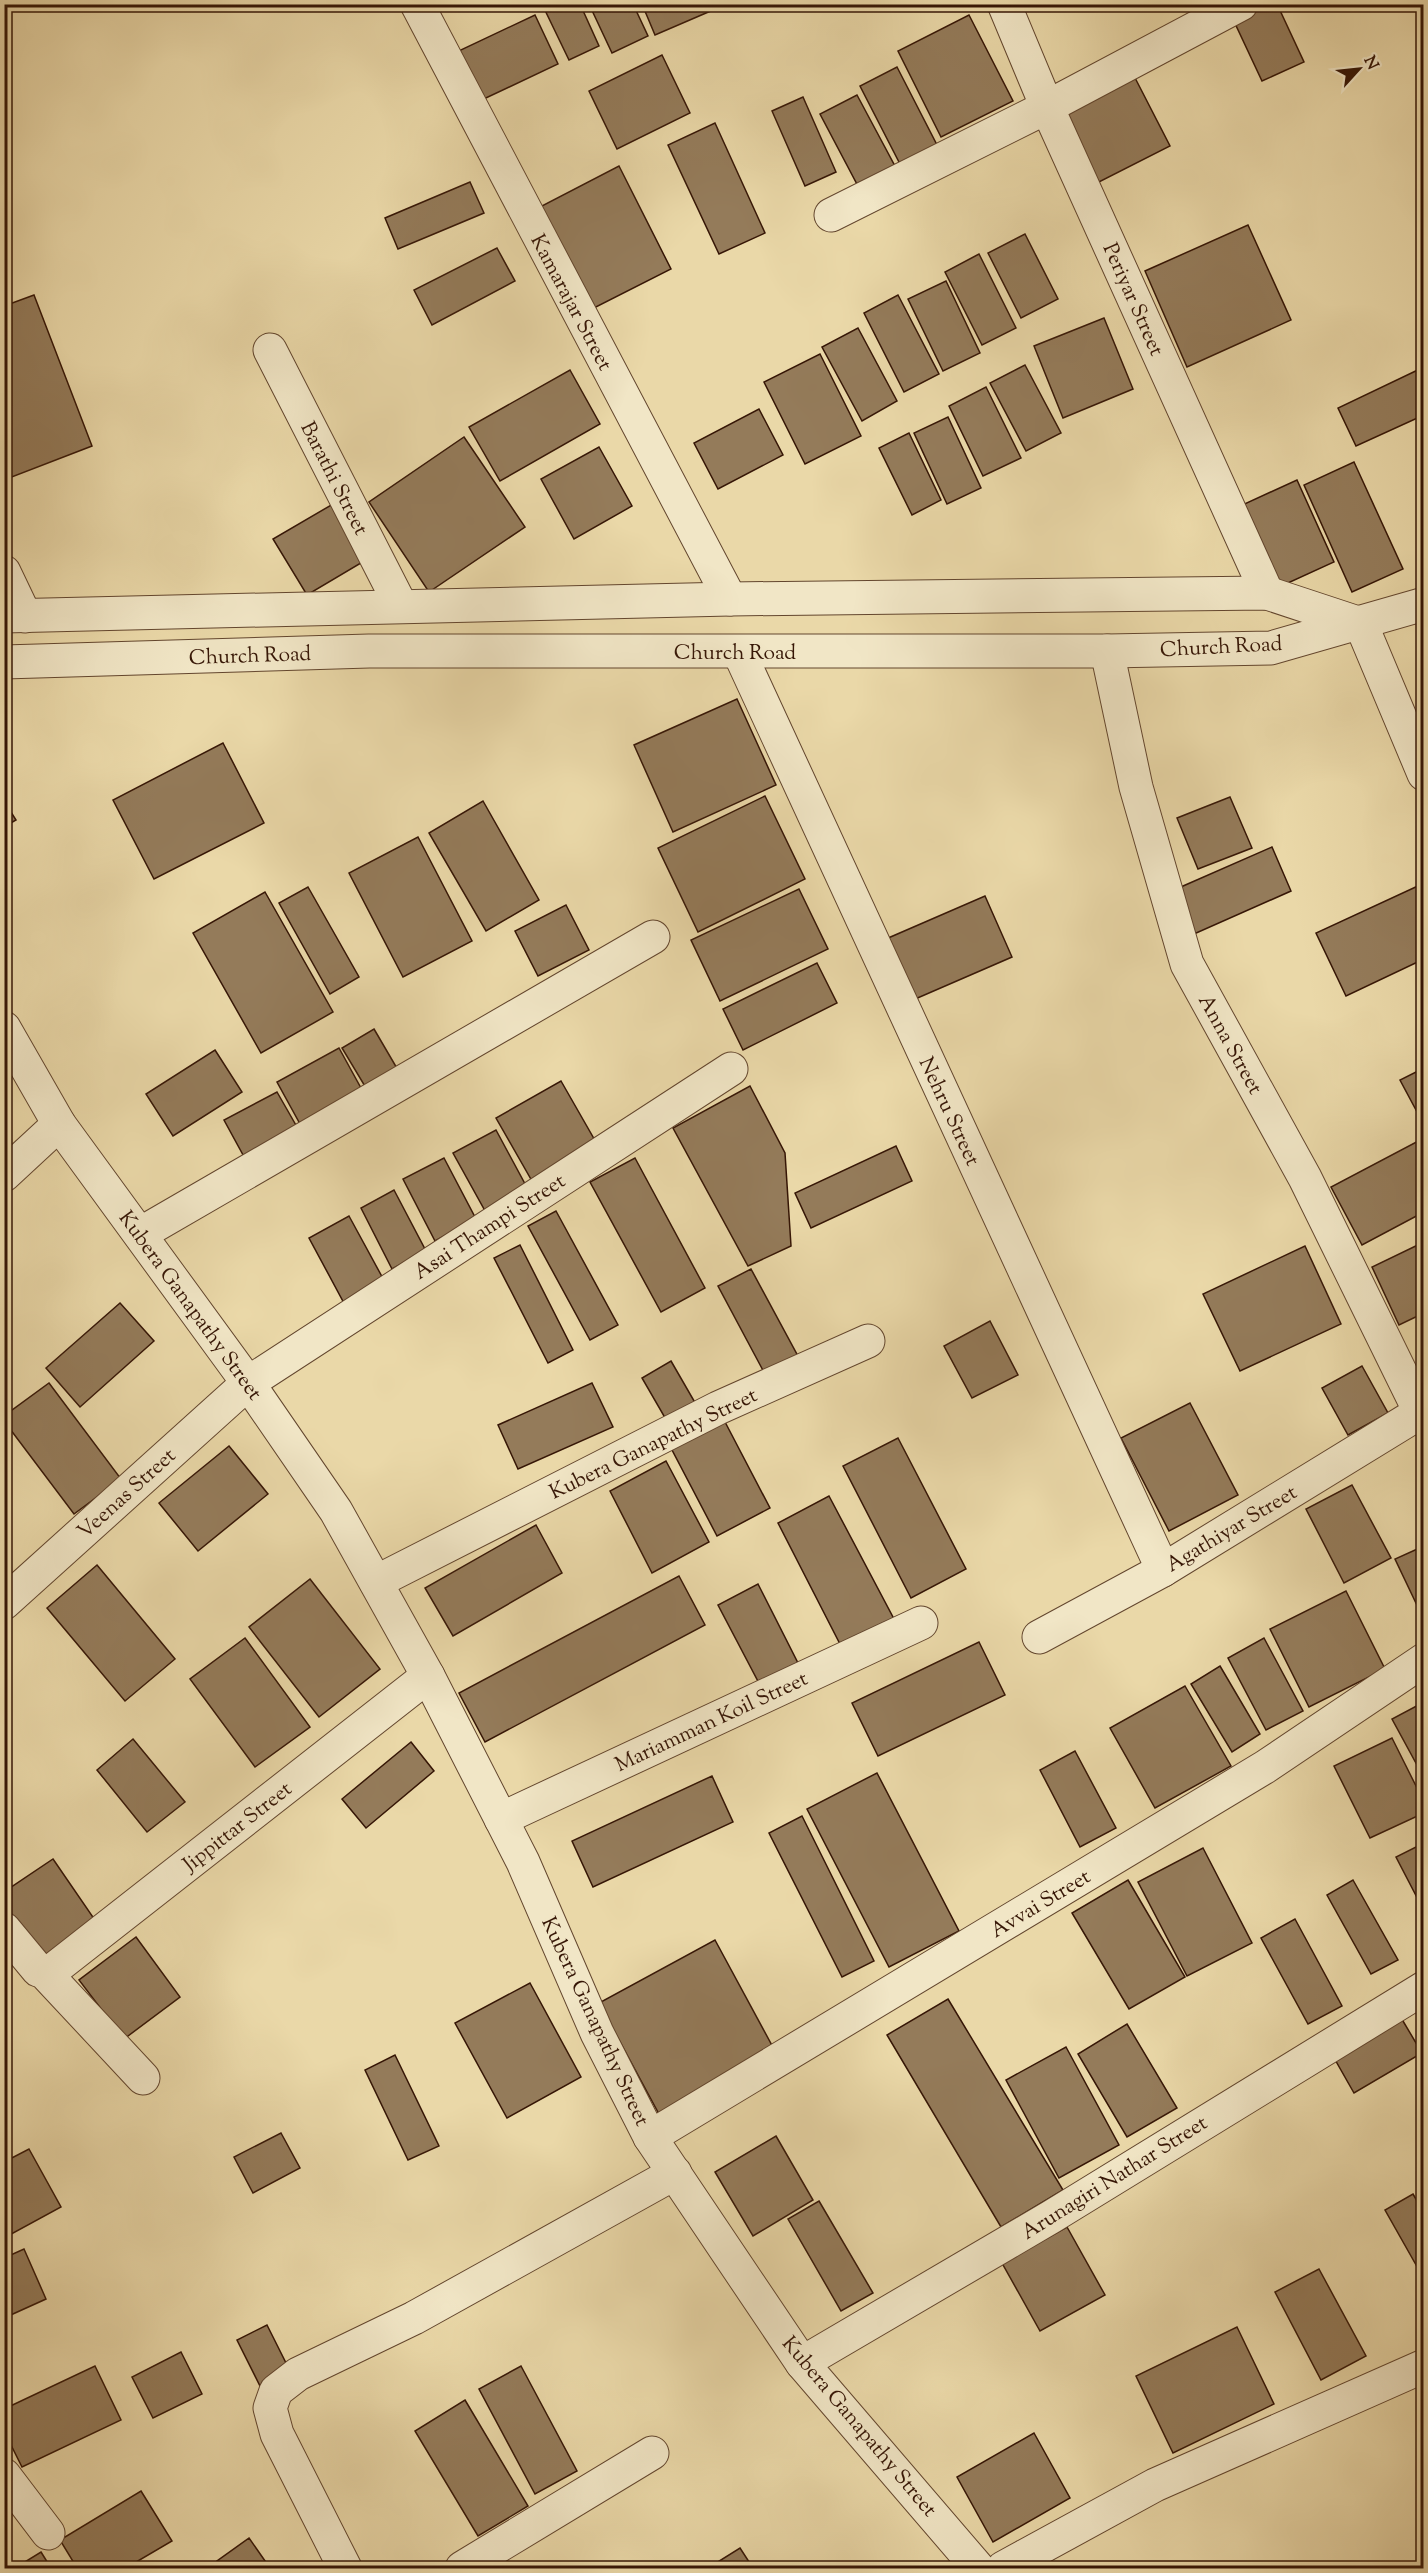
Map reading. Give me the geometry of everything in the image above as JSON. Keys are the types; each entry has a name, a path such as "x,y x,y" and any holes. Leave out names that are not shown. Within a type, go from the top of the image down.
{"street":[{"name":"Periyar Street","path":"1004,4 1047,107 1267,593"},
{"path":"831,215 1047,107 1241,4"},
{"name":"Kamarajar Street","path":"427,8 730,599"},
{"name":"Barathi Street","path":"270,350 401,606"},
{"path":"4,572 15,616"},
{"name":"Church Road","path":"15,616 730,599 1267,593 1361,624"},
{"path":"1423,772 1361,624 1424,604"},
{"name":"Church Road","path":"4,662 369,651 1107,651 1271,648 1361,624"},
{"name":"Anna Street","path":"1107,651 1136,787 1187,964 1305,1178 1422,1414"},
{"name":"Nehru Street","path":"739,652 1163,1570"},
{"path":"140,1234 653,937"},
{"name":"Kubera Ganapathy Street","path":"4,1028 59,1124 248,1383 336,1511 428,1676 523,1862 597,2033 650,2136 802,2362 978,2568"},
{"name":"Asai Thampi Street","path":"248,1383 731,1069"},
{"path":"4,1174 59,1124"},
{"name":"Kubera Ganapathy Street","path":"376,1582 718,1408 868,1341"},
{"name":"Veenas Street","path":"4,1603 248,1383"},
{"name":"Agathiyar Street","path":"1039,1637 1163,1570 1422,1414"},
{"name":"Mariamman Koil Street","path":"501,1819 921,1623"},
{"name":"Avvai Street","path":"650,2136 1265,1767 1424,1660"},
{"name":"Jippittar Street","path":"44,1972 54,1969 428,1676"},
{"path":"6,1933 38,1970 44,1972 143,2078"},
{"name":"Arunagiri Nathar Street","path":"802,2362 1051,2217 1424,1988"},
{"path":"345,2568 277,2434 270,2408 276,2391 298,2374 414,2318 675,2173"},
{"path":"1003,2568 1155,2485 1424,2366"},
{"path":"480,2564 652,2453"},
{"path":"4,2475 48,2533"}],"building":[{"path":"542,4 580,4 599,46 569,60"},
{"path":"589,4 633,4 648,36 612,53"},
{"path":"642,4 711,4 713,10 655,35"},
{"path":"1257,4 1277,4 1304,62 1262,81 1232,17"},
{"path":"535,15 558,64 471,105 448,56"},
{"path":"969,15 1013,101 941,137 898,51"},
{"path":"662,55 690,113 617,149 589,91"},
{"path":"897,67 937,145 900,164 860,86"},
{"path":"1132,72 1170,146 1093,185 1055,111"},
{"path":"857,95 896,168 859,188 820,114"},
{"path":"803,97 836,172 805,186 772,111"},
{"path":"715,123 765,233 719,254 668,145"},
{"path":"619,166 671,269 588,311 536,209"},
{"path":"470,182 484,213 398,249 385,218"},
{"path":"1248,225 1291,320 1187,367 1145,271"},
{"path":"1025,234 1058,299 1021,318 988,253"},
{"path":"497,248 515,281 432,325 414,290"},
{"path":"979,254 1016,328 982,345 945,272"},
{"path":"946,281 980,353 943,371 908,299"},
{"path":"34,295 92,446 4,480 4,306"},
{"path":"898,295 939,374 904,392 864,313"},
{"path":"1104,318 1133,389 1063,418 1034,346"},
{"path":"858,328 897,401 862,421 822,347"},
{"path":"820,354 861,436 805,464 764,382"},
{"path":"1025,365 1061,433 1026,451 990,383"},
{"path":"1424,367 1424,415 1356,446 1338,408"},
{"path":"570,370 600,424 500,481 469,427"},
{"path":"986,387 1021,458 983,476 949,406"},
{"path":"759,409 783,455 718,489 694,443"},
{"path":"948,417 981,488 947,504 914,433"},
{"path":"909,433 941,500 912,515 879,448"},
{"path":"464,437 525,527 429,592 369,502"},
{"path":"599,447 632,506 574,539 541,479"},
{"path":"1354,462 1403,569 1352,592 1304,485"},
{"path":"1297,480 1334,562 1277,588 1240,506"},
{"path":"333,504 366,560 307,595 273,539"},
{"path":"737,699 776,785 673,832 634,745"},
{"path":"223,743 264,823 154,879 113,800"},
{"path":"765,796 805,879 698,932 658,848"},
{"path":"1230,797 1252,848 1198,869 1177,818"},
{"path":"4,801 16,820 4,827"},
{"path":"483,801 539,900 486,931 429,833"},
{"path":"418,837 472,941 403,977 349,873"},
{"path":"1272,847 1291,891 1194,934 1174,890"},
{"path":"1420,885 1424,891 1424,959 1346,996 1316,933"},
{"path":"308,887 359,977 330,994 279,903"},
{"path":"799,889 828,949 720,1001 691,940"},
{"path":"265,892 333,1012 261,1053 193,933"},
{"path":"985,896 1012,957 906,1003 879,942"},
{"path":"566,905 589,950 538,976 515,931"},
{"path":"817,963 837,1003 743,1050 723,1009"},
{"path":"374,1029 398,1070 366,1088 342,1048"},
{"path":"339,1048 367,1099 305,1133 277,1082"},
{"path":"215,1050 242,1092 173,1136 146,1094"},
{"path":"1424,1068 1424,1125 1400,1080"},
{"path":"561,1081 597,1144 532,1181 496,1118"},
{"path":"750,1086 785,1153 791,1246 748,1266 673,1128"},
{"path":"277,1092 301,1134 248,1164 224,1120"},
{"path":"496,1130 531,1195 489,1218 453,1153"},
{"path":"1424,1138 1424,1212 1362,1245 1331,1187"},
{"path":"896,1146 912,1181 811,1228 795,1193"},
{"path":"444,1158 476,1219 435,1241 403,1179"},
{"path":"635,1158 705,1288 661,1312 590,1182"},
{"path":"394,1190 426,1251 392,1269 361,1208"},
{"path":"556,1211 618,1325 590,1340 528,1226"},
{"path":"349,1216 386,1284 345,1305 309,1238"},
{"path":"1424,1242 1424,1313 1399,1325 1372,1267"},
{"path":"520,1245 573,1350 548,1363 494,1258"},
{"path":"1305,1246 1341,1324 1240,1371 1203,1294"},
{"path":"751,1269 799,1358 766,1376 718,1286"},
{"path":"120,1303 154,1341 80,1407 46,1368"},
{"path":"990,1321 1018,1375 972,1398 944,1346"},
{"path":"671,1361 697,1406 668,1423 642,1378"},
{"path":"1362,1366 1388,1413 1348,1435 1322,1388"},
{"path":"49,1383 121,1479 74,1514 4,1421 4,1416"},
{"path":"592,1383 613,1427 518,1469 498,1425"},
{"path":"1190,1403 1238,1495 1169,1531 1121,1438"},
{"path":"724,1420 770,1508 717,1536 671,1448"},
{"path":"898,1438 966,1569 911,1598 843,1466"},
{"path":"229,1446 268,1494 198,1551 159,1503"},
{"path":"666,1461 709,1542 652,1573 610,1491"},
{"path":"1352,1485 1391,1558 1344,1583 1306,1509"},
{"path":"829,1496 894,1619 841,1646 778,1523"},
{"path":"536,1525 562,1573 453,1636 425,1588"},
{"path":"1424,1546 1424,1620 1395,1559"},
{"path":"97,1565 175,1659 125,1701 47,1608"},
{"path":"679,1576 705,1625 485,1742 459,1693"},
{"path":"310,1579 380,1669 319,1717 249,1627"},
{"path":"758,1584 800,1667 761,1687 718,1605"},
{"path":"1346,1591 1385,1669 1309,1707 1270,1629"},
{"path":"245,1638 310,1727 255,1767 190,1679"},
{"path":"1264,1638 1303,1711 1266,1730 1228,1658"},
{"path":"979,1642 1005,1695 878,1756 852,1703"},
{"path":"1220,1666 1260,1734 1232,1752 1191,1684"},
{"path":"1185,1686 1231,1766 1155,1808 1110,1728"},
{"path":"1424,1702 1424,1761 1417,1765 1392,1719"},
{"path":"1392,1738 1424,1802 1424,1813 1370,1838 1334,1766"},
{"path":"133,1739 185,1802 147,1832 97,1770"},
{"path":"411,1742 434,1771 366,1828 342,1799"},
{"path":"1075,1751 1116,1828 1080,1847 1040,1770"},
{"path":"877,1773 959,1931 889,1967 807,1809"},
{"path":"712,1776 733,1822 593,1887 572,1841"},
{"path":"802,1816 874,1961 842,1977 769,1833"},
{"path":"1424,1843 1424,1911 1396,1857"},
{"path":"1203,1848 1252,1943 1187,1976 1138,1882"},
{"path":"53,1859 97,1923 41,1963 4,1911 4,1892"},
{"path":"1128,1880 1185,1977 1129,2009 1072,1913"},
{"path":"1353,1880 1398,1960 1371,1974 1327,1895"},
{"path":"1295,1919 1342,2006 1308,2024 1261,1938"},
{"path":"136,1937 180,1997 124,2039 79,1980"},
{"path":"715,1940 775,2051 659,2114 599,2003"},
{"path":"530,1983 581,2077 507,2118 455,2023"},
{"path":"948,1999 1063,2190 1001,2227 887,2035"},
{"path":"1400,2016 1422,2053 1354,2093 1333,2056"},
{"path":"1127,2024 1177,2108 1127,2137 1078,2054"},
{"path":"1066,2047 1119,2145 1059,2178 1006,2080"},
{"path":"395,2055 439,2146 408,2160 365,2070"},
{"path":"281,2133 300,2168 253,2193 234,2157"},
{"path":"776,2136 813,2200 753,2236 715,2172"},
{"path":"29,2149 61,2207 4,2238 4,2162"},
{"path":"1413,2194 1424,2213 1424,2279 1385,2210"},
{"path":"819,2201 873,2293 841,2311 788,2219"},
{"path":"1067,2227 1105,2295 1040,2331 1002,2263"},
{"path":"24,2249 46,2299 4,2318 4,2258"},
{"path":"1319,2269 1366,2356 1321,2380 1275,2292"},
{"path":"267,2325 292,2375 262,2390 237,2340"},
{"path":"1237,2327 1274,2404 1173,2453 1136,2376"},
{"path":"181,2352 202,2394 153,2418 132,2377"},
{"path":"95,2366 121,2420 22,2467 4,2431 4,2409"},
{"path":"521,2366 577,2471 535,2494 479,2389"},
{"path":"465,2400 528,2506 478,2536 415,2431"},
{"path":"1034,2433 1070,2498 993,2542 957,2477"},
{"path":"141,2491 172,2541 126,2568 77,2568 60,2540"},
{"path":"249,2538 270,2568 222,2568 217,2561"},
{"path":"740,2548 753,2568 708,2568"},
{"path":"41,2552 51,2568 15,2568"}]}
